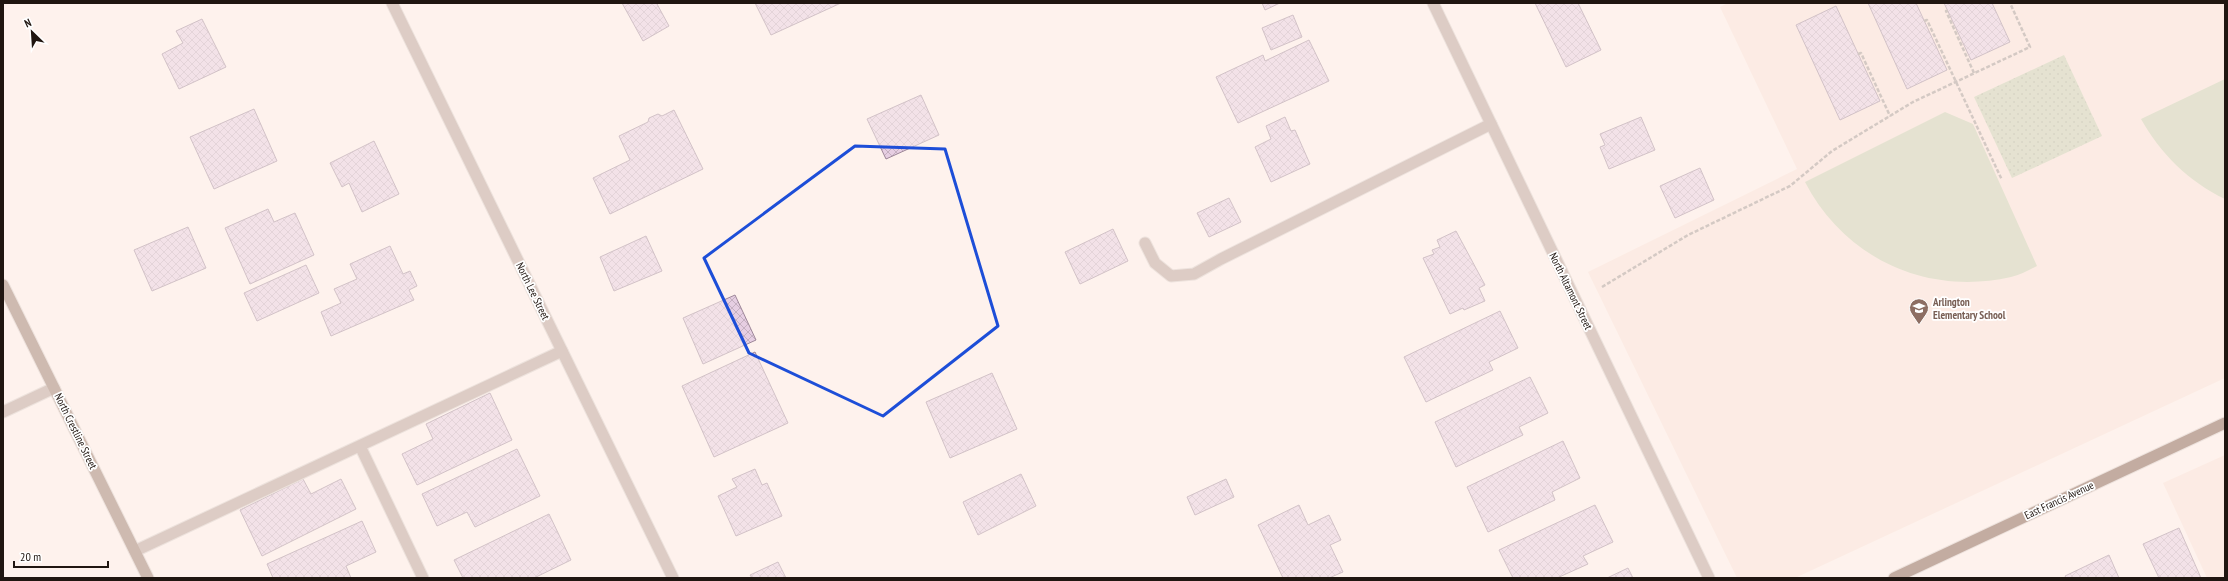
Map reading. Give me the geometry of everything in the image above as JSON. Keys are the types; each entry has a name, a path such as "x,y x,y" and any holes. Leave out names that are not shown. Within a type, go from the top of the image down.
{"main road":[{"name":"North Crestline Street","path":"3,285 148,578"},
{"name":"East Francis Avenue","path":"1894,578 2225,423"}],"street":[{"name":"North Lee Street","path":"392,3 673,578"},
{"name":"North Altamont Street","path":"1432,3 1709,578"},
{"path":"1145,243 1155,263 1171,276 1194,274 1221,259 1491,124"},
{"path":"135,552 562,351"},
{"path":"3,412 54,388"},
{"path":"360,446 423,578"}],"path":[{"path":"1602,287 1688,235 1790,186 1832,150 1890,116 1955,82 2030,47 2010,3"},
{"path":"1948,11 1946,11 1974,73"},
{"path":"1924,21 1927,20 1955,82 1967,101 2002,180"},
{"path":"1858,54 1861,53 1890,116"}],"highlighted area":[{"path":"855,146 945,149 998,326 883,416 749,353 704,258"}],"shaded area":[{"name":"Arlington Elementary School","path":"1728,3 2225,3 2225,378 1795,578 1737,578 1588,272 1797,169 1720,7"},
{"path":"2225,455 2225,578 2207,578 2163,483"}],"green space":[{"path":"2064,55 2102,136 2012,178 1974,97"},
{"path":"2225,79 2225,199 2199,184 2166,155 2141,119"},
{"path":"1945,112 1973,124 2037,266 2011,277 1980,282 1949,281 1919,276 1892,266 1866,251 1842,232 1822,209 1805,182"}],"building":[{"path":"622,3 660,3 657,4 669,26 643,41"},
{"path":"755,3 841,3 771,35"},
{"path":"1262,3 1280,3 1265,10"},
{"path":"1535,3 1578,3 1601,50 1566,67"},
{"path":"1868,3 1916,3 1947,70 1907,89"},
{"path":"1944,3 1992,3 2010,42 1971,60"},
{"path":"1836,6 1880,101 1840,120 1796,25"},
{"path":"1293,15 1302,37 1271,50 1262,28"},
{"path":"202,19 226,67 179,89 162,54 183,43 176,31"},
{"path":"1309,40 1329,81 1238,123 1216,77 1263,55 1265,61"},
{"path":"921,95 939,135 886,159 867,119"},
{"path":"254,109 277,161 214,189 190,137"},
{"path":"674,110 703,169 610,214 593,178 630,160 619,136 648,122 649,118 658,114 662,116"},
{"path":"1285,117 1291,131 1295,130 1310,164 1271,182 1255,147 1271,139 1266,126"},
{"path":"1641,117 1655,150 1609,169 1600,147 1605,145 1600,134"},
{"path":"374,141 399,194 362,212 349,183 342,187 330,163"},
{"path":"1700,168 1714,200 1675,218 1660,186"},
{"path":"1229,198 1241,222 1209,237 1197,213"},
{"path":"268,209 274,222 295,213 314,255 250,284 225,228"},
{"path":"188,227 206,268 152,291 134,250"},
{"path":"1113,229 1128,261 1080,284 1065,252"},
{"path":"1456,231 1485,285 1479,288 1485,301 1450,314 1423,258 1434,254 1432,250 1440,247 1437,240"},
{"path":"646,236 662,271 614,291 600,257"},
{"path":"390,246 403,274 410,271 417,286 409,290 414,300 331,336 321,312 341,303 334,289 357,279 350,264"},
{"path":"306,265 319,293 257,321 244,293"},
{"path":"735,295 756,340 703,364 683,318"},
{"path":"1500,311 1518,348 1489,362 1493,370 1426,402 1404,357"},
{"path":"755,352 788,423 714,457 682,386"},
{"path":"992,373 1017,429 950,458 926,402"},
{"path":"1530,377 1548,413 1519,427 1523,435 1456,467 1435,422"},
{"path":"490,393 512,440 417,485 402,454 433,439 426,424"},
{"path":"1563,441 1580,478 1552,492 1555,500 1488,532 1467,487"},
{"path":"517,449 540,496 475,527 467,512 437,526 422,494"},
{"path":"755,469 762,485 767,483 782,516 736,536 718,496 737,487 732,479"},
{"path":"1021,474 1036,506 978,535 963,502"},
{"path":"303,479 311,494 341,479 356,509 262,556 240,510"},
{"path":"1226,479 1234,497 1195,515 1187,497"},
{"path":"1299,505 1308,525 1329,515 1341,540 1330,545 1343,572 1329,578 1283,578 1258,525"},
{"path":"1595,505 1613,542 1583,556 1588,564 1557,578 1513,578 1499,550"},
{"path":"549,514 571,560 534,578 463,578 454,560"},
{"path":"362,521 376,552 346,566 351,578 273,578 267,564"},
{"path":"2179,528 2201,578 2159,578 2143,544"},
{"path":"2109,555 2119,578 2066,578 2065,576"},
{"path":"778,562 786,578 752,578 750,575"},
{"path":"1628,568 1633,578 1607,578"}],"place":[{"name":"Arlington Elementary School","path":"1919,325"}]}
